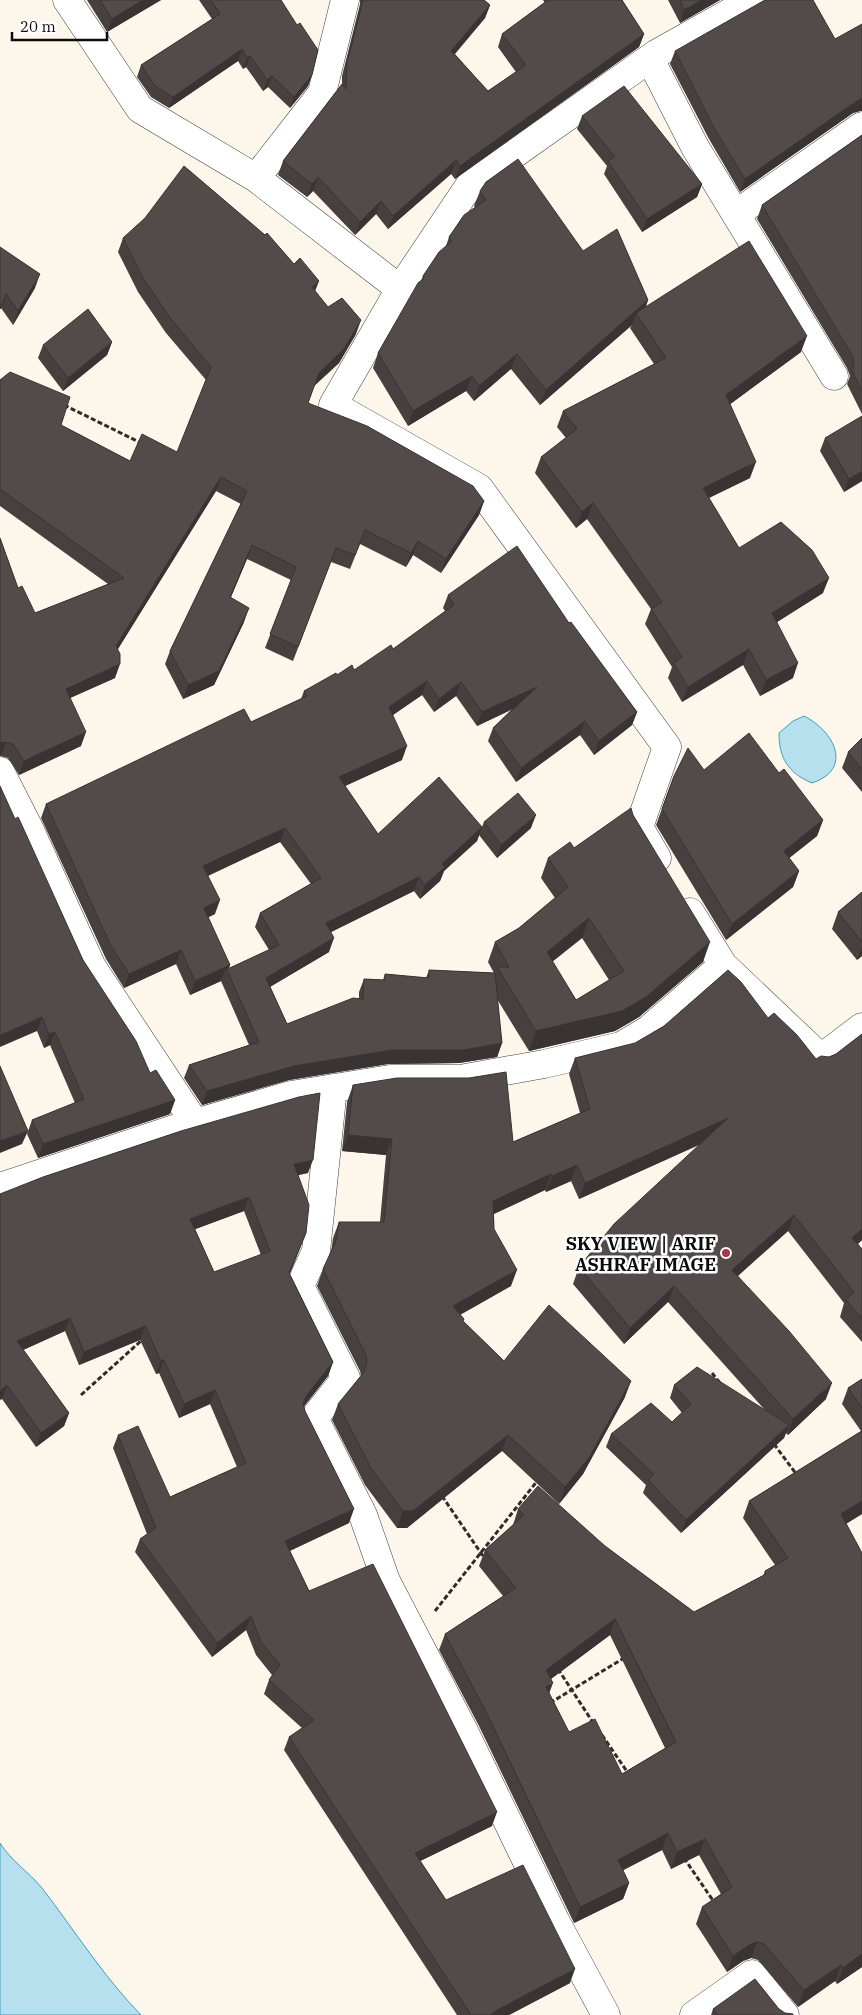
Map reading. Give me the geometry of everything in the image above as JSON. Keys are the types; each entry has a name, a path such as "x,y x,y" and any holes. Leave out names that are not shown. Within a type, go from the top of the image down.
{"street":[{"path":"67,0 140,109 256,178 400,289"},
{"path":"256,178 322,93 344,0"},
{"path":"752,0 650,59 469,186 400,289 333,405 479,488 666,747 639,827 723,965 821,1058 862,1027"},
{"path":"650,59 695,147 834,376"},
{"path":"736,214 862,126"},
{"path":"0,771 29,828 92,967 195,1123"},
{"path":"0,1187 195,1123 291,1095 390,1079 460,1079 544,1064 621,1046 648,1030 723,965"},
{"path":"333,1088 316,1250 300,1286 346,1378 314,1418 363,1515 386,1581 465,1733 556,1922 606,2015"},
{"path":"694,2015 752,1974 785,2015"}],"path":[{"path":"56,401 143,443"},
{"path":"81,1395 145,1338"},
{"path":"712,1373 725,1388"},
{"path":"771,1440 798,1478"},
{"path":"415,1637 540,1477"},
{"path":"436,1488 486,1562"},
{"path":"549,1703 633,1653"},
{"path":"552,1661 630,1776"},
{"path":"679,1850 718,1908"}],"water":[{"path":"804,716 824,731 831,740 835,750 836,760 833,769 825,777 812,783 797,774 786,764 779,742 779,733 793,721"},
{"path":"0,1843 9,1855 42,1888 102,1969 141,2015 0,2015"}],"building":[{"path":"100,0 143,0 112,19"},
{"path":"211,0 281,0 297,25 300,23 318,50 312,75 294,97 272,76 267,80 250,56 247,58 242,49 173,97 155,86 141,65 220,14"},
{"path":"363,0 484,0 490,5 451,51 488,91 526,65 502,34 548,0 622,0 644,34 460,166 456,160 393,216 381,201 360,222 318,177 312,184 283,161 342,84 346,89 347,63"},
{"path":"680,0 702,0 684,10"},
{"path":"765,0 813,0 835,39 862,24 862,98 745,179 713,126 675,51"},
{"path":"624,86 702,184 647,219 608,161 615,157 582,116"},
{"path":"862,135 862,391 852,371 854,363 852,355 762,205"},
{"path":"518,159 583,251 617,229 648,300 546,390 517,354 479,386 472,376 413,411 378,353 418,283 424,278 423,276 439,252 452,241 449,237 464,215 486,200 480,191 486,182"},
{"path":"184,166 265,235 267,233 294,264 300,258 319,281 312,287 328,307 342,298 361,320 344,349 319,373 308,403 367,426 473,486 484,501 446,559 418,541 411,553 365,530 355,555 336,548 298,647 270,634 296,567 252,545 230,597 249,608 219,671 188,685 170,651 247,491 221,477 116,646 120,654 120,664 66,689 86,732 24,761 13,744 0,743 0,538 18,588 22,586 35,613 124,578 0,489 0,380 10,372 70,397 61,425 130,461 142,434 177,452 211,367 171,319 143,278 123,238 145,218"},
{"path":"749,241 807,336 726,395 756,462 703,488 739,548 781,522 812,550 829,578 772,613 798,663 766,680 749,649 688,687 674,663 682,657 651,609 662,602 593,503 582,512 541,457 577,429 563,411 666,358 636,313"},
{"path":"0,247 40,274 18,311 6,294 0,309"},
{"path":"88,309 112,342 68,378 43,345"},
{"path":"862,416 862,471 849,479 825,438"},
{"path":"517,546 569,623 571,622 637,712 599,741 585,721 521,768 493,728 537,687 482,712 461,682 439,699 427,681 389,707 407,746 339,777 378,834 439,777 482,827 442,864 445,867 425,885 419,877 326,923 334,938 266,978 287,1024 353,998 363,999 364,979 385,980 385,974 429,978 429,970 495,973 502,1043 464,1050 392,1050 294,1066 207,1091 189,1065 259,1042 226,968 230,968 279,945 260,913 321,878 285,828 203,866 220,900 204,908 230,965 195,981 181,950 129,974 111,946 46,804 244,709 251,722 307,696 304,691 336,673 337,675 352,665 354,670 391,645 393,649 454,605 448,595"},
{"path":"749,733 779,773 784,769 823,820 784,851 799,871 732,924 662,809 674,776 688,748 704,770"},
{"path":"862,738 862,769 848,752"},
{"path":"0,786 15,819 18,817 20,821 83,960 136,1041 150,1073 156,1070 175,1100 43,1144 32,1120 84,1099 55,1032 49,1034 42,1017 0,1035"},
{"path":"518,793 536,815 501,845 484,822"},
{"path":"631,808 633,815 710,942 646,997 622,1011 536,1031 497,967 509,967 495,942 519,928 568,887 548,858 570,842 574,848","holes":["589,918 624,971 576,1000 547,952"]},
{"path":"862,892 862,942 838,912"},
{"path":"728,970 741,982 768,1018 774,1013 797,1035 816,1059 821,1056 829,1057 836,1054 862,1034 862,1229 852,1238 862,1249 862,1319 846,1300 854,1292 794,1215 732,1270 789,1331 832,1383 793,1419 674,1286 630,1328 579,1267 614,1224 728,1118 585,1183 577,1165 552,1176 551,1174 493,1201 494,1229 517,1270 453,1306 464,1319 463,1321 504,1361 549,1305 631,1381 589,1458 565,1487 508,1435 413,1511 403,1511 371,1468 338,1404 364,1372 367,1363 366,1355 323,1269 336,1241 339,1222 384,1222 392,1139 348,1135 353,1085 397,1078 469,1078 506,1072 513,1142 590,1109 575,1058 635,1043 664,1026"},
{"path":"0,1066 28,1131 0,1141"},
{"path":"320,1093 313,1160 294,1164 309,1205 306,1233 289,1273 333,1362 303,1403 305,1411 354,1509 285,1541 309,1591 373,1564 497,1812 415,1853 446,1900 523,1865 575,1969 490,2015 471,2015 289,1737 314,1720 269,1680 280,1665 261,1642 251,1616 217,1643 140,1539 156,1528 118,1435 138,1426 170,1497 246,1463 215,1390 184,1404 164,1360 161,1361 145,1326 84,1352 70,1318 17,1341 69,1413 41,1433 7,1385 0,1391 0,1194 43,1177 181,1131 299,1097","holes":["249,1197 270,1251 214,1272 190,1219"]},
{"path":"697,1367 789,1425 686,1520 648,1480 654,1474 611,1434 651,1403 672,1422 691,1404 674,1385"},
{"path":"862,1379 862,1408 848,1388"},
{"path":"862,1431 862,1501 841,1514 862,1553 862,1954 843,1968 841,1965 804,1990 764,1944 757,1942 749,1945 733,1956 702,1907 732,1887 705,1839 677,1852 668,1833 618,1860 629,1883 580,1907 485,1710 445,1634 516,1588 485,1550 524,1515 518,1509 538,1486 605,1546 694,1612 766,1574 765,1571 788,1558 749,1501","holes":["615,1619 676,1742 622,1774 595,1719 569,1732 546,1687 553,1683 546,1670"]},
{"path":"755,1979 779,2009 793,2015 718,2015 713,2009"}],"place":[{"name":"SKY VIEW | ARIF ASHRAF IMAGE","path":"726,1253"}]}
